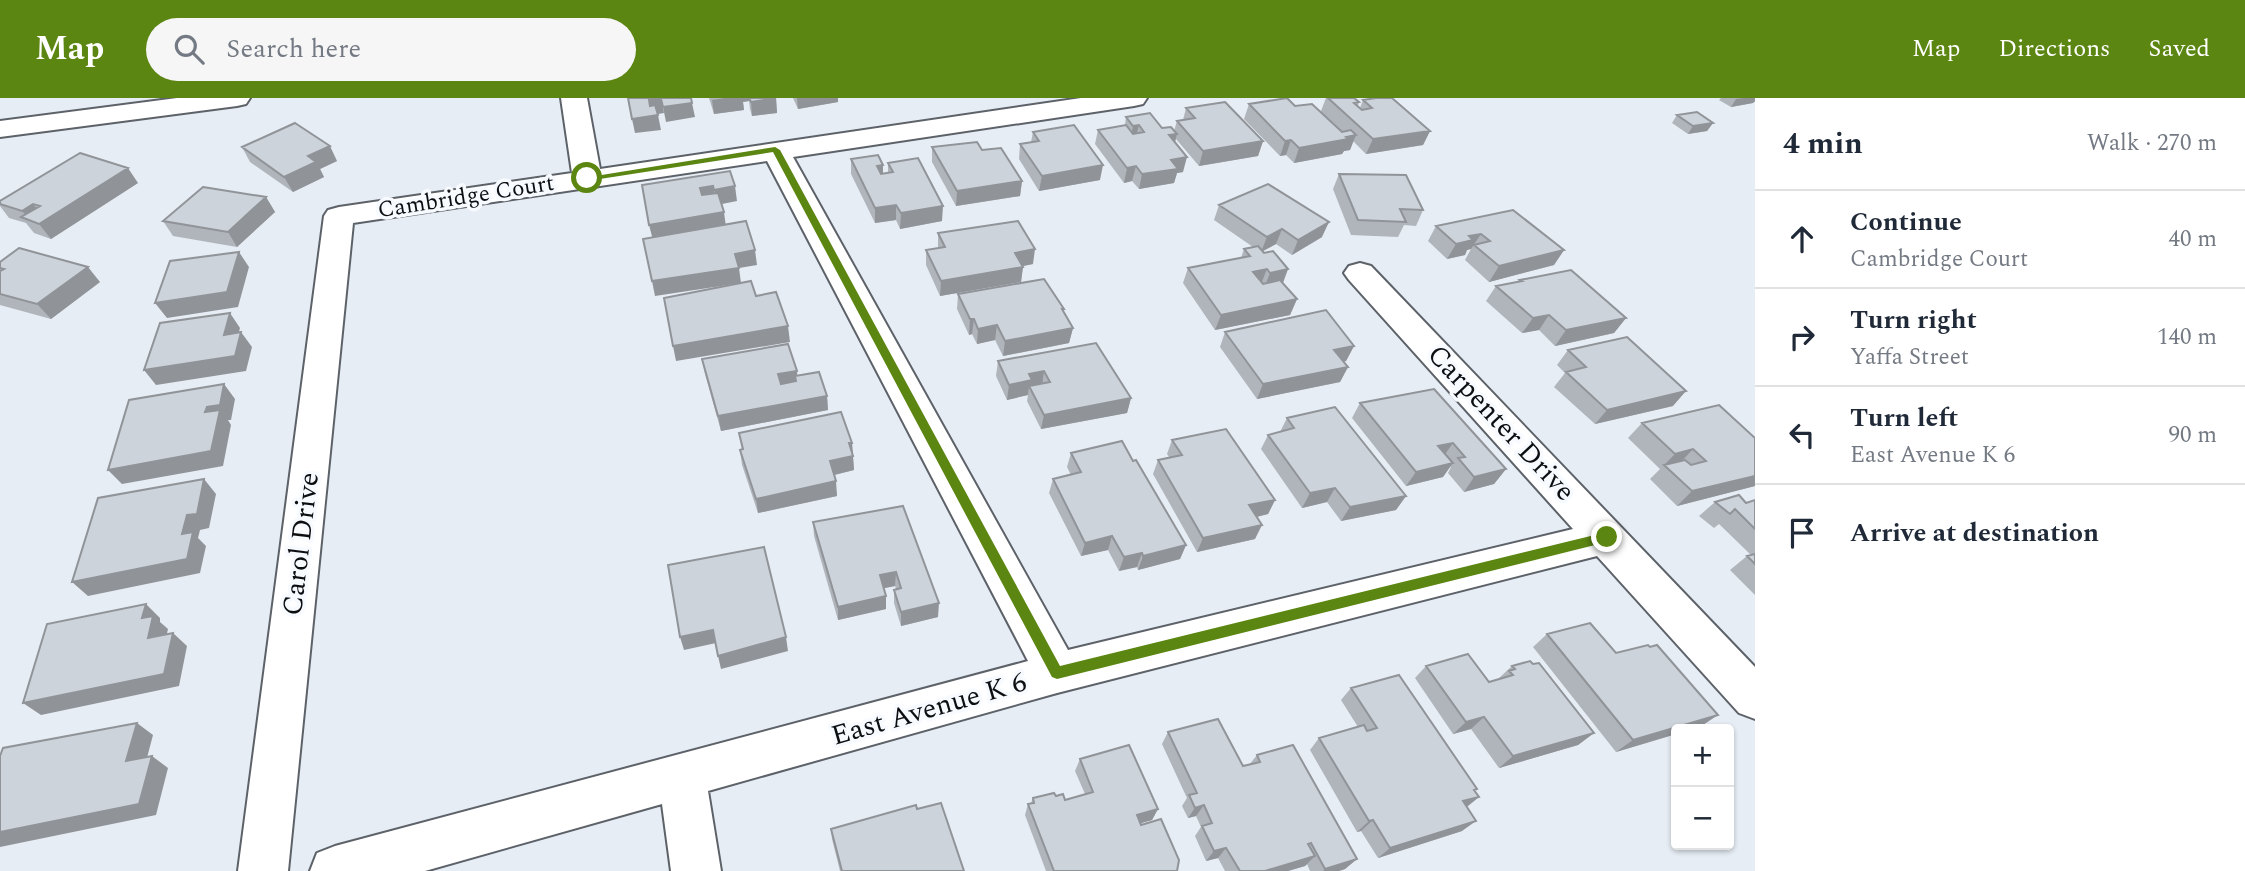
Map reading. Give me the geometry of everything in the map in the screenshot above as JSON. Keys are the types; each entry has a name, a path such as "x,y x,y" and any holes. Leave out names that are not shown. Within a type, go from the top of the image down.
{"street":[{"path":"0,129 237,98"},
{"path":"574,98 587,178"},
{"name":"Cambridge Court","path":"339,216 1134,98"},
{"path":"775,150 1057,673"},
{"name":"Carol Drive","path":"263,871 339,216"},
{"name":"Carpenter Drive","path":"1360,273 1755,698"},
{"name":"East Avenue K 6","path":"335,871 1057,673 1607,537"},
{"path":"682,778 696,871"}],"building":[{"path":"628,98 691,98 692,103 663,107 661,99 649,100 650,106 655,105 658,115 632,119"},
{"path":"749,98 776,98 751,102"},
{"path":"1287,98 1295,106 1312,104 1342,132 1351,130 1356,135 1346,137 1348,139 1299,148 1291,140 1285,141 1249,104"},
{"path":"1328,98 1354,98 1359,102 1354,103 1362,110 1372,108 1363,100 1392,98 1430,131 1373,139"},
{"path":"1225,102 1263,141 1203,151 1177,121 1195,118 1186,108"},
{"path":"1697,112 1713,123 1693,126 1677,115"},
{"path":"1150,113 1162,128 1171,127 1177,134 1169,135 1187,157 1171,160 1178,169 1142,174 1136,166 1127,168 1098,130 1126,125 1133,134 1144,132 1139,125 1133,126 1126,117"},
{"path":"295,123 330,146 308,156 316,162 284,177 242,147"},
{"path":"1074,125 1103,165 1042,176 1020,144 1039,141 1033,132"},
{"path":"977,142 982,150 1001,148 1022,181 957,191 932,147"},
{"path":"80,153 128,168 39,224 21,217 40,206 33,204 22,211 0,204 0,201"},
{"path":"878,155 883,165 877,166 881,174 893,172 888,163 918,158 943,206 901,213 896,205 875,208 851,159"},
{"path":"730,171 735,186 714,190 713,186 700,188 702,195 718,193 724,212 649,225 642,185"},
{"path":"1339,174 1406,175 1423,210 1400,209 1406,222 1358,220"},
{"path":"1268,184 1329,222 1298,240 1282,229 1267,237 1219,205"},
{"path":"203,187 266,197 228,232 163,221"},
{"path":"1513,210 1564,250 1499,266 1474,245 1490,241 1481,234 1469,236 1473,240 1456,244 1436,226"},
{"path":"746,221 755,250 735,254 739,268 652,281 643,239"},
{"path":"1018,221 1035,249 1015,253 1023,267 941,281 926,250 945,247 938,233"},
{"path":"1258,246 1264,253 1273,251 1288,269 1270,273 1267,269 1253,272 1263,284 1280,280 1297,299 1221,315 1188,268 1250,256 1244,249"},
{"path":"19,248 88,267 37,304 0,294 0,271 4,269 0,268 0,262"},
{"path":"239,252 227,292 155,303 170,261"},
{"path":"1571,270 1626,318 1566,330 1549,315 1533,318 1496,286 1522,281 1520,280"},
{"path":"1044,279 1073,328 1005,341 997,325 978,329 958,294"},
{"path":"751,281 756,296 776,292 788,326 673,346 664,298"},
{"path":"1326,310 1354,346 1334,350 1348,367 1263,384 1225,332"},
{"path":"230,313 224,335 241,332 235,356 144,370 160,323"},
{"path":"1627,337 1686,391 1607,410 1566,372 1586,367 1568,350"},
{"path":"1096,343 1131,398 1044,415 1029,386 1050,382 1044,371 1029,374 1032,380 1009,385 998,361"},
{"path":"788,344 797,371 778,374 781,384 796,381 795,376 819,372 827,396 718,416 702,359"},
{"path":"224,384 220,405 207,407 205,412 220,410 211,451 108,470 129,400"},
{"path":"1434,389 1506,469 1474,477 1458,458 1465,457 1453,443 1438,446 1453,463 1416,472 1360,403"},
{"path":"1719,405 1755,438 1755,476 1692,491 1664,465 1685,460 1691,465 1706,461 1693,449 1675,454 1642,423"},
{"path":"1335,407 1406,496 1350,507 1335,488 1310,493 1268,435 1294,428 1287,418"},
{"path":"841,412 852,443 849,443 853,456 830,461 836,481 756,499 740,450 743,449 739,433"},
{"path":"1226,429 1275,500 1249,505 1262,525 1203,538 1158,460 1182,455 1172,440"},
{"path":"1122,441 1186,545 1143,556 1142,553 1124,557 1112,536 1085,543 1053,479 1081,472 1071,453"},
{"path":"204,479 197,514 187,515 182,534 193,532 187,559 72,582 98,498"},
{"path":"1739,495 1746,503 1755,500 1755,529 1735,509 1730,514 1715,502"},
{"path":"903,506 939,603 901,612 894,590 901,588 896,572 880,575 886,596 838,607 813,522"},
{"path":"764,547 786,637 718,656 713,630 680,637 668,565"},
{"path":"1755,554 1755,564 1747,556"},
{"path":"146,604 142,618 153,616 148,638 173,633 164,674 23,703 47,624"},
{"path":"1590,623 1616,653 1657,645 1718,715 1687,724 1671,724 1671,729 1633,740 1547,634"},
{"path":"1468,654 1489,682 1513,675 1509,671 1515,669 1512,666 1530,661 1533,664 1539,663 1594,733 1513,756 1484,717 1466,722 1426,666"},
{"path":"1399,675 1477,789 1474,790 1479,797 1463,801 1476,821 1390,848 1373,820 1369,821 1319,738 1364,725 1367,731 1377,728 1351,688"},
{"path":"1218,719 1243,766 1260,762 1257,755 1293,745 1357,859 1325,869 1311,843 1308,844 1315,856 1265,871 1240,871 1226,848 1214,851 1202,826 1212,823 1204,805 1195,808 1189,795 1197,793 1168,732"},
{"path":"137,723 126,761 152,756 139,804 0,832 0,756 3,748"},
{"path":"1129,745 1158,809 1137,815 1141,825 1161,819 1179,860 1177,871 1054,871 1028,804 1034,803 1033,798 1054,793 1056,796 1063,794 1065,800 1093,792 1080,759"},
{"path":"941,803 964,871 842,871 831,829 916,805 917,809"}],"route":[{"path":"587,178 775,150 1057,673 1607,537"}]}
